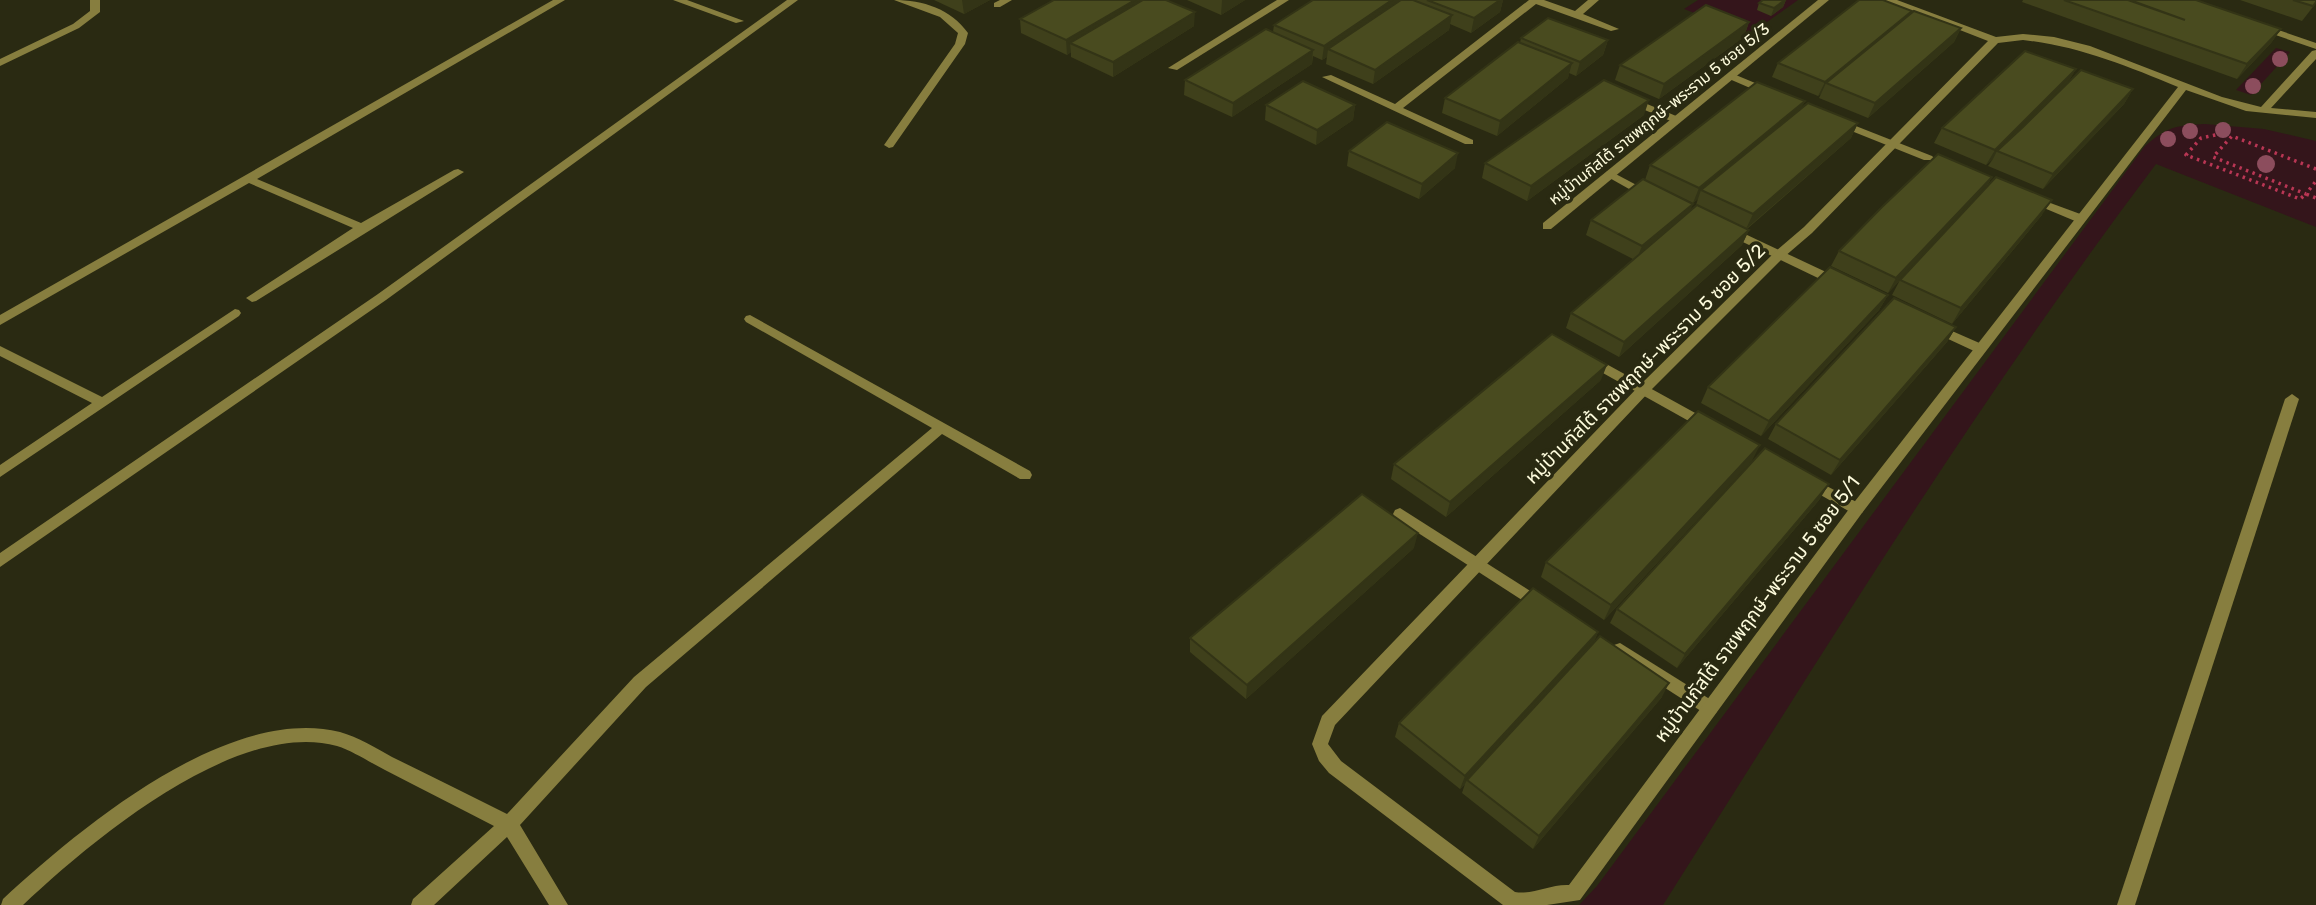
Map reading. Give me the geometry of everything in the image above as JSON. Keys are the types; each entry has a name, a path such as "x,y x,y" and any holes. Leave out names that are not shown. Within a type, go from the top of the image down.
{"street":[{"path":"0,63 76,26 95,12 95,0"},
{"path":"1,319 560,0"},
{"path":"678,0 739,21"},
{"path":"0,561 382,297 793,0"},
{"path":"889,145 960,44 963,33 957,22 934,11 899,0"},
{"path":"997,5 1007,0"},
{"path":"1173,68 1284,0"},
{"path":"1395,108 1535,0 1614,29"},
{"path":"1577,15 1594,0"},
{"name":"หมู่บ้านกัสโต้ ราชพฤกษ์-พระราม 5 ซอย 5/3","path":"1547,226 1824,0"},
{"path":"1888,0 1995,40 2012,35 2061,41 2235,104 2263,111 2297,111 2316,115"},
{"path":"2250,23 2316,46"},
{"name":"หมู่บ้านกัสโต้ ราชพฤกษ์-พระราม 5 ซอย 5/2","path":"1328,721 1644,389 1780,254 1808,230 1995,40"},
{"path":"2263,111 2316,53"},
{"path":"1731,76 1770,93"},
{"path":"1327,77 1469,142"},
{"name":"หมู่บ้านกัสโต้ ราชพฤกษ์-พระราม 5 ซอย 5/1","path":"1328,721 1320,744 1325,756 1335,766 1511,900 1526,903 1539,901 1549,895 1573,894 1857,509 2185,85"},
{"path":"1613,92 1677,120"},
{"path":"1830,118 1928,158"},
{"path":"252,298 362,228 458,172"},
{"path":"1610,174 1642,192"},
{"path":"248,179 362,228"},
{"path":"2023,195 2080,218"},
{"path":"1714,224 1822,275"},
{"path":"0,472 235,313"},
{"path":"750,320 1025,475"},
{"path":"1923,321 1979,348"},
{"path":"0,350 103,403"},
{"path":"1574,351 1692,417"},
{"path":"2126,905 2292,400"},
{"path":"420,905 509,824 640,681 941,428"},
{"path":"1797,475 1857,509"},
{"path":"1400,514 1530,598"},
{"path":"1620,650 1710,708"},
{"path":"9,905 34,881 126,809 199,764 238,747 280,737 313,734 342,740 509,824 559,905"}],"path":[{"path":"2242,132 2212,134 2201,138 2186,155 2300,200 2316,181"},
{"path":"2316,169 2232,136 2213,157 2316,198"}],"shaded area":[{"path":"1698,0 1798,0 1750,34 1684,9"},
{"path":"2276,48 2290,52 2251,95 2236,90"},
{"path":"2205,124 2264,129 2316,141 2316,227 2156,164 1963,436 1663,905 1579,905 1597,886 2145,146 2172,128"}],"building":[{"path":"1054,0 1135,0 1066,40 1020,19"},
{"path":"1143,0 1166,0 1195,12 1113,62 1070,43"},
{"path":"1313,0 1392,0 1324,46 1274,25"},
{"path":"1401,0 1413,0 1452,15 1375,70 1328,49"},
{"path":"1427,0 1500,0 1474,18"},
{"path":"1763,0 1785,0 1774,8 1759,3"},
{"path":"1859,0 1883,0 1912,11 1825,82 1778,63"},
{"path":"2064,0 2128,0 2185,20 2130,0 2196,0 2281,29 2247,64"},
{"path":"2293,0 2316,0 2316,2 2313,6"},
{"path":"1706,5 1749,22 1664,84 1620,65"},
{"path":"1914,11 1961,28 1875,103 1826,83"},
{"path":"1548,18 1608,40 1580,62 1521,38"},
{"path":"1266,29 1313,50 1233,103 1185,80"},
{"path":"1518,42 1572,63 1500,121 1445,98"},
{"path":"2025,51 2076,69 1995,150 1942,128"},
{"path":"2081,70 2133,89 2053,174 1997,151 2023,127"},
{"path":"1604,80 1649,100 1531,186 1485,163"},
{"path":"1303,81 1355,105 1317,130 1266,105"},
{"path":"1757,82 1805,101 1699,188 1650,165"},
{"path":"1808,103 1858,123 1753,214 1701,190"},
{"path":"1387,122 1458,153 1422,184 1349,151"},
{"path":"1938,154 1992,177 1896,278 1839,251 1882,207"},
{"path":"1996,177 2052,200 1961,308 1900,280"},
{"path":"1643,179 1693,204 1642,246 1591,220"},
{"path":"1697,205 1749,230 1624,342 1571,313"},
{"path":"1830,267 1888,295 1769,421 1708,387"},
{"path":"1894,298 1956,327 1840,460 1776,424"},
{"path":"1552,334 1607,365 1450,502 1394,464"},
{"path":"1698,411 1760,445 1611,605 1546,562"},
{"path":"1765,448 1829,484 1685,654 1617,609"},
{"path":"1362,494 1418,533 1247,685 1190,638"},
{"path":"1533,588 1598,632 1465,776 1399,723"},
{"path":"1600,636 1669,683 1539,836 1467,780"}]}
